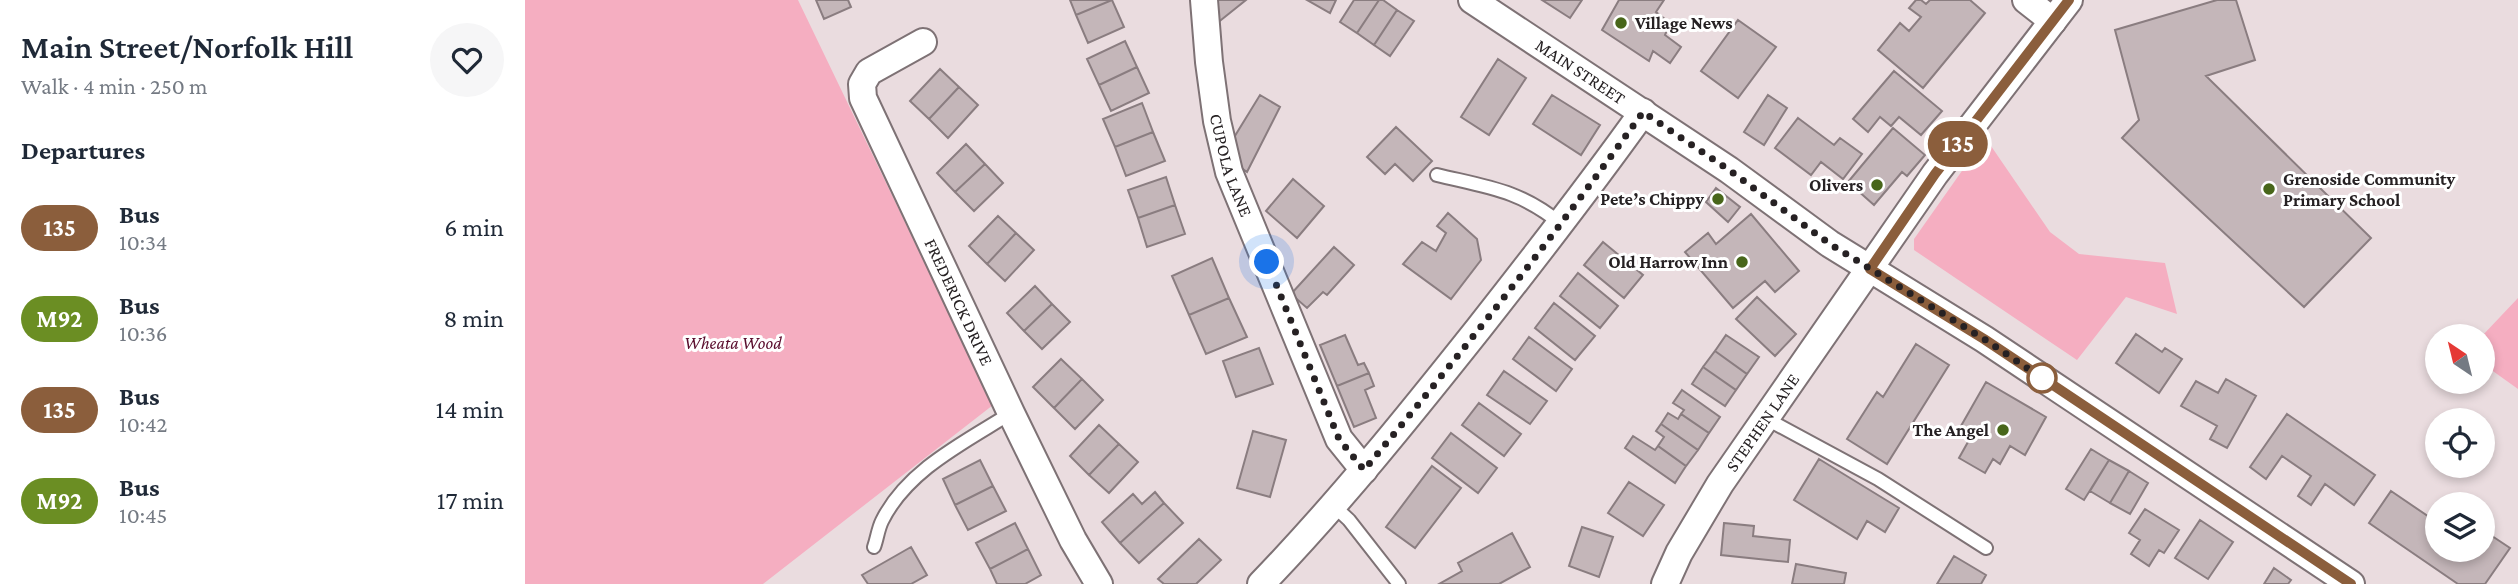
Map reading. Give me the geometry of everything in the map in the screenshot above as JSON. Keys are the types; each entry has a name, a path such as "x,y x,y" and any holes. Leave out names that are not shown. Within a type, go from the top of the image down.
{"street":[{"name":"CUPOLA LANE","path":"1203,0 1217,121 1230,172 1339,439 1364,470"},
{"name":"MAIN STREET","path":"1472,0 1729,170 1830,244 1984,339 2351,584"},
{"path":"2026,0 2061,10"},
{"name":"STEPHEN LANE","path":"1665,584 1679,553 1720,484 1765,418 1935,174 2061,10"},
{"name":"FREDERICK DRIVE","path":"923,41 869,72 862,84 863,97 1011,413 1073,540 1099,584"},
{"path":"1261,584 1364,470 1561,223 1643,112"}],"lane":[{"path":"1437,174 1515,194 1540,206 1561,223"},
{"path":"874,547 882,521 895,501 919,474 1011,413"},
{"path":"1765,418 1878,478 1986,548"},
{"path":"1334,506 1349,520 1399,584"}],"green space":[{"name":"Wheata Wood","path":"525,0 798,0 993,405 763,584 525,584"},
{"path":"1983,141 1991,146 2050,232 2079,254 2165,263 2177,314 2126,297 2077,360 1914,250 1914,239"},
{"path":"2518,298 2518,389 2495,373 2493,324"}],"building":[{"path":"816,0 848,0 851,7 824,19"},
{"path":"1070,0 1112,0 1076,15"},
{"path":"1112,0 1124,27 1088,43 1076,15"},
{"path":"1215,0 1246,0 1216,24"},
{"path":"1307,0 1336,0 1330,13"},
{"path":"1354,0 1379,0 1357,33 1340,22"},
{"path":"1379,0 1397,10 1374,45 1357,33"},
{"path":"1542,0 1582,0 1570,18"},
{"path":"1619,0 1664,0 1656,12 1670,23 1665,35 1681,47 1670,63 1653,51 1649,61 1602,30"},
{"path":"1916,0 1926,4 1930,0 1970,0 1985,13 1923,88 1878,50 1900,23 1909,31 1921,17 1909,8"},
{"path":"2217,0 2236,0 2255,60 2206,76 2371,238 2304,307 2122,138 2139,120 2115,30"},
{"path":"1397,10 1414,21 1390,56 1374,45"},
{"path":"1738,20 1776,47 1738,98 1701,71"},
{"path":"1125,41 1137,67 1099,85 1087,59"},
{"path":"1498,59 1526,78 1489,135 1461,117"},
{"path":"1137,67 1149,93 1111,111 1099,85"},
{"path":"940,69 959,87 929,119 910,101"},
{"path":"1894,71 1942,111 1921,135 1899,117 1891,126 1880,117 1868,132 1853,119"},
{"path":"959,87 978,105 948,138 929,119"},
{"path":"1260,95 1280,107 1247,172 1236,164 1230,144"},
{"path":"1552,95 1600,125 1581,155 1533,124"},
{"path":"1768,95 1787,108 1764,145 1744,132"},
{"path":"1142,103 1153,132 1115,147 1103,119"},
{"path":"1798,118 1834,145 1840,138 1862,154 1843,179 1821,162 1811,175 1775,148"},
{"path":"1396,127 1432,161 1413,181 1395,164 1385,174 1367,157"},
{"path":"1893,128 1925,155 1907,176 1902,172 1874,205 1848,182"},
{"path":"1153,132 1165,161 1126,176 1115,147"},
{"path":"966,144 985,164 955,192 937,173"},
{"path":"985,164 1003,183 974,211 955,192"},
{"path":"1166,177 1175,205 1138,218 1128,190"},
{"path":"1293,179 1324,206 1297,238 1266,211"},
{"path":"1716,188 1740,207 1728,222 1706,202"},
{"path":"1175,205 1185,234 1147,247 1138,218"},
{"path":"1448,213 1477,239 1481,260 1451,299 1403,264 1422,242 1436,251 1446,233 1437,226"},
{"name":"Old Harrow Inn","path":"1751,214 1799,271 1775,292 1765,281 1733,308 1685,252 1708,233 1716,244"},
{"path":"998,216 1016,233 987,264 969,246"},
{"path":"1016,233 1034,250 1005,281 987,264"},
{"path":"1603,242 1643,275 1624,298 1584,265"},
{"path":"1334,247 1354,265 1327,295 1323,292 1307,308 1291,294"},
{"path":"1212,258 1229,298 1189,315 1172,276"},
{"path":"1578,273 1618,306 1600,328 1560,296"},
{"path":"1035,286 1052,304 1024,331 1007,313"},
{"path":"1757,297 1796,334 1775,356 1736,319"},
{"path":"1229,298 1247,337 1206,354 1189,315"},
{"path":"1554,303 1595,336 1575,360 1535,328"},
{"path":"1052,304 1070,322 1042,349 1024,331"},
{"path":"2136,334 2162,352 2165,348 2182,359 2159,393 2116,363"},
{"path":"1345,335 1358,365 1364,363 1369,373 1337,386 1320,345"},
{"path":"1726,335 1759,357 1747,374 1715,351"},
{"path":"1529,337 1572,369 1556,391 1513,359"},
{"path":"1916,344 1949,365 1887,464 1847,439 1877,392 1883,397"},
{"path":"1259,348 1273,384 1236,397 1223,361"},
{"path":"1715,351 1747,374 1736,390 1703,367"},
{"path":"1061,359 1082,379 1054,408 1033,387"},
{"path":"1703,367 1736,390 1725,406 1692,384"},
{"path":"1504,371 1547,401 1530,424 1487,395"},
{"path":"1369,373 1374,386 1365,390 1376,418 1354,427 1337,386"},
{"path":"1082,379 1103,400 1075,429 1054,408"},
{"path":"2226,379 2256,396 2227,448 2210,439 2217,426 2181,406 2196,381 2218,393"},
{"name":"The Angel","path":"1986,382 2046,417 2025,455 2010,446 2000,464 1993,459 1985,473 1959,458 1973,433 1961,426"},
{"path":"1682,390 1720,417 1709,433 1681,414 1684,410 1673,403"},
{"path":"1479,403 1521,434 1504,456 1462,425"},
{"path":"1668,413 1678,419 1681,414 1709,433 1698,450 1661,424"},
{"path":"2287,414 2375,475 2354,505 2325,484 2311,505 2298,496 2311,476 2282,456 2266,479 2250,467"},
{"path":"1661,424 1698,450 1686,466 1658,446 1664,437 1656,431"},
{"path":"1099,425 1119,444 1089,475 1070,456"},
{"path":"1253,431 1286,440 1270,497 1237,488"},
{"path":"1451,433 1497,468 1478,493 1432,458"},
{"path":"1633,436 1655,450 1658,446 1686,466 1675,483 1625,448"},
{"path":"1119,444 1138,462 1109,493 1089,475"},
{"path":"2091,449 2109,460 2084,500 2066,489"},
{"path":"1819,459 1899,508 1885,532 1867,521 1857,539 1794,500"},
{"path":"980,460 993,486 955,505 943,479"},
{"path":"2109,460 2129,471 2110,503 2090,491"},
{"path":"1432,466 1461,488 1415,548 1386,527"},
{"path":"2129,471 2148,483 2130,514 2110,503"},
{"path":"1629,482 1664,505 1643,536 1608,513"},
{"path":"993,486 1006,511 968,530 955,505"},
{"path":"2391,491 2425,514 2425,561 2369,523"},
{"path":"1155,492 1164,503 1120,543 1102,522 1133,494 1142,504"},
{"path":"1164,503 1183,523 1139,563 1120,543"},
{"path":"2145,509 2179,530 2164,553 2159,550 2149,566 2131,554 2140,540 2129,533"},
{"path":"2200,520 2233,542 2208,579 2175,558"},
{"path":"1015,523 1028,549 990,569 976,543"},
{"path":"1724,523 1754,526 1753,536 1790,540 1788,562 1721,555"},
{"path":"1582,527 1613,537 1599,577 1569,566"},
{"path":"1512,533 1530,567 1499,584 1439,584 1462,571 1458,563"},
{"path":"2495,538 2510,548 2485,584 2458,584 2426,562 2495,562"},
{"path":"1199,539 1221,560 1196,584 1164,584 1158,579"},
{"path":"911,547 927,575 911,584 868,584 862,575"},
{"path":"1028,549 1041,575 1025,584 997,584 990,569"},
{"path":"1954,556 1986,575 1981,584 1937,584"},
{"path":"1796,564 1846,573 1844,584 1792,584"},
{"path":"2274,568 2291,580 2288,584 2264,584"}],"bus line":[{"name":"135","path":"2069,0 1935,174 1870,269 1984,339 2351,584"}],"place":[{"name":"Village News","path":"1621,23"},
{"name":"Olivers","path":"1877,185"},
{"name":"Grenoside Community Primary School","path":"2269,189"},
{"name":"Pete’s Chippy","path":"1718,199"},
{"name":"Old Harrow Inn","path":"1742,262"},
{"name":"The Angel","path":"2003,430"}],"route":[{"path":"1267,262 1339,439 1350,456 1364,470 1588,189 1643,112 1729,170 1830,244 2042,378"}]}
